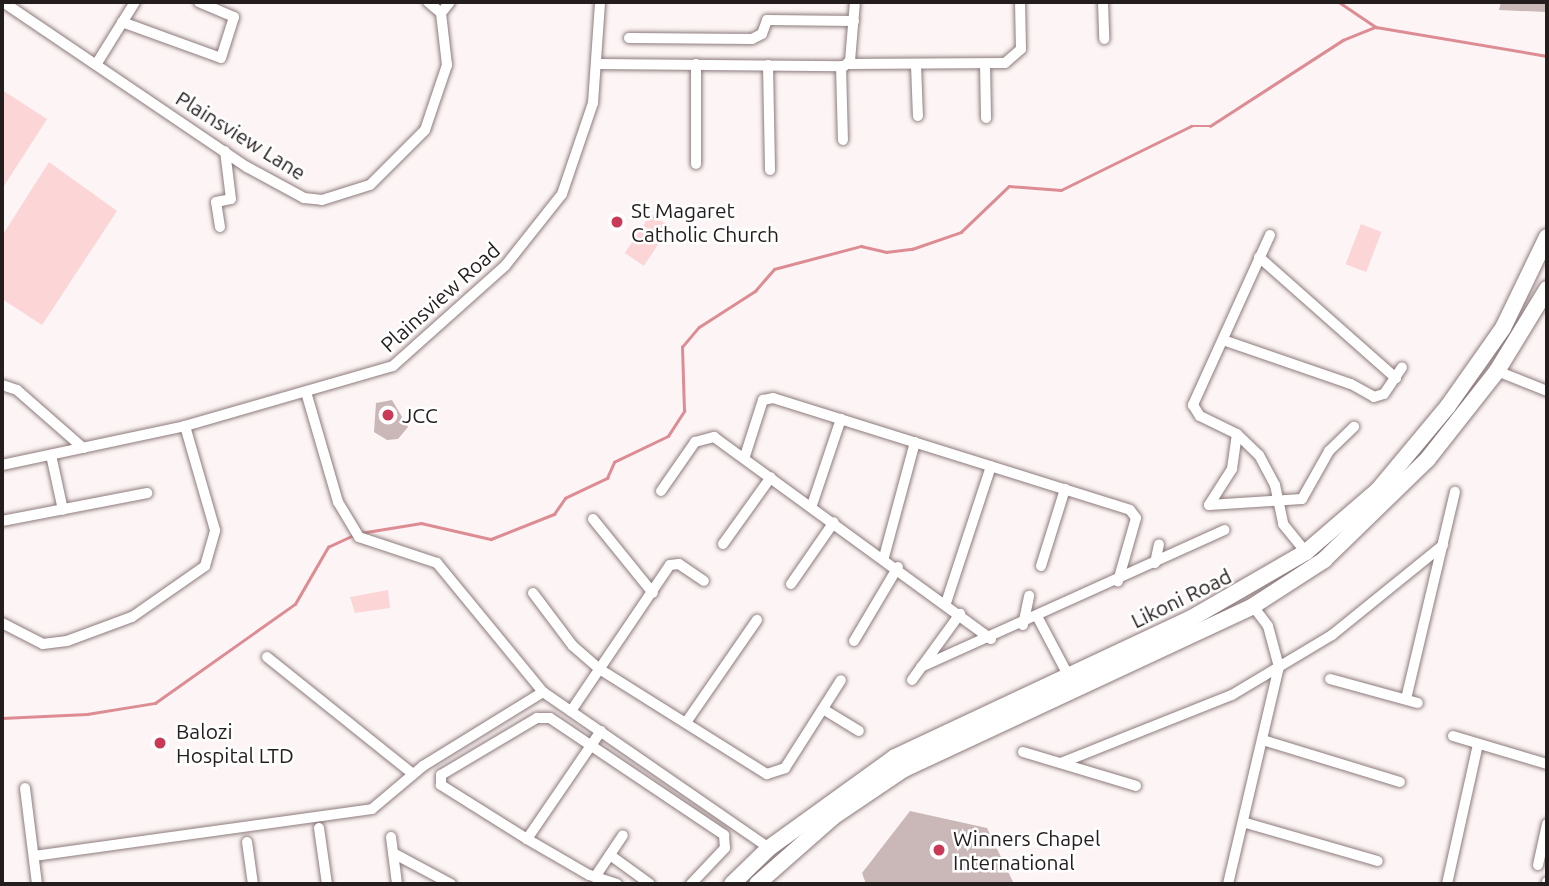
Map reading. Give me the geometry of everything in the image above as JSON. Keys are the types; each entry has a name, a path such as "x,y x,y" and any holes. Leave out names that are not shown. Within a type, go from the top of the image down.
{"main road":[{"name":"Likoni Road","path":"732,884 769,848 895,757 1223,602 1306,552 1378,490 1448,406 1503,328 1547,237"},
{"name":"Likoni Road","path":"757,884 782,859 833,817 925,758 1253,606 1364,526 1427,460 1497,371 1547,289"},
{"path":"769,848 782,859"}],"street":[{"name":"Plainsview Lane","path":"4,2 225,152 304,198 346,195 370,185 409,151 434,109 447,65 441,13"},
{"path":"97,63 135,2"},
{"path":"122,22 222,57 234,17 199,2"},
{"path":"428,2 441,13 450,2"},
{"name":"Plainsview Road","path":"2,465 185,426 393,366 530,239 574,168 591,116 598,64 600,2"},
{"path":"843,140 844,65 854,21 855,2"},
{"path":"598,64 1005,63 1021,49 1020,2"},
{"path":"1103,2 1104,38"},
{"path":"629,38 734,40 760,37 768,20 854,21"},
{"path":"734,40 735,63"},
{"path":"696,64 696,164"},
{"path":"985,64 986,118"},
{"path":"768,65 770,170"},
{"path":"916,65 918,116"},
{"path":"220,227 216,202 231,199 225,152"},
{"path":"1270,235 1194,405 1200,416 1237,434 1265,463 1283,524 1306,552"},
{"path":"1259,257 1396,378"},
{"path":"1223,340 1351,384 1374,397 1384,394 1402,367"},
{"path":"1497,371 1547,391"},
{"path":"2,385 17,390 83,448"},
{"path":"306,392 350,526 366,543 425,557 448,571 543,692 769,848"},
{"path":"745,456 765,398 1065,489 1135,514 1118,581"},
{"path":"811,505 841,419"},
{"path":"2,623 43,644 67,641 132,617 205,566 215,530 185,426"},
{"path":"1237,434 1235,461 1209,505 1278,501 1307,496 1329,451 1354,427"},
{"path":"662,491 699,438 714,437 745,456 898,567 991,639"},
{"path":"884,557 915,442"},
{"path":"51,455 63,510"},
{"path":"946,603 991,466"},
{"path":"723,544 771,477"},
{"path":"1041,566 1065,489"},
{"path":"1406,699 1455,492"},
{"path":"2,521 148,493"},
{"path":"593,519 653,593"},
{"path":"791,584 834,522"},
{"path":"922,667 1023,625 1224,530"},
{"path":"1155,563 1159,544"},
{"path":"1062,763 1192,707 1219,702 1332,635 1443,545"},
{"path":"571,711 674,564 704,581"},
{"path":"854,641 898,567"},
{"path":"533,593 573,646 601,670 776,774 841,680"},
{"path":"1023,625 1029,596"},
{"path":"1228,884 1266,741 1279,667 1268,626 1253,606"},
{"path":"912,680 960,614"},
{"path":"1038,618 1068,675"},
{"path":"687,721 757,620"},
{"path":"267,657 413,774"},
{"path":"1330,679 1418,703"},
{"path":"34,856 366,811 413,774 543,692"},
{"path":"823,709 859,731"},
{"path":"617,884 595,877 527,839 441,785 441,775 537,718 550,718 588,747 724,835 725,848 691,884"},
{"path":"527,839 588,747 601,732"},
{"path":"1453,736 1547,764"},
{"path":"1266,741 1401,782"},
{"path":"1450,883 1478,744"},
{"path":"1023,752 1136,786"},
{"path":"25,788 37,884"},
{"path":"1246,823 1378,861"},
{"path":"1538,865 1547,824"},
{"path":"319,828 327,884"},
{"path":"595,877 623,835"},
{"path":"391,837 397,884"},
{"path":"247,842 253,884"},
{"path":"393,853 451,884"},
{"path":"610,855 650,884"}],"shaded area":[{"path":"2,90 47,119 2,189"},
{"path":"49,162 117,211 42,325 2,299 2,236"},
{"path":"651,214 670,227 644,266 625,253"},
{"path":"1361,224 1382,232 1366,272 1346,264"},
{"path":"388,590 390,608 355,613 350,597"}],"building":[{"path":"1501,2 1547,2 1547,12 1499,10"},
{"name":"JCC","path":"392,400 408,427 398,439 387,440 374,432 376,403"},
{"name":"Winners Chapel International","path":"910,811 987,828 1014,884 866,884 862,873"}],"waterway":[{"path":"1339,2 1376,27 1547,56"},
{"path":"360,533 421,523 491,539 554,514 565,498 607,478 614,462 668,436 684,411 682,347 699,327 755,291 774,269 861,246 886,252 912,249 961,232 1009,186 1061,190 1191,126 1210,126 1343,40 1376,27"},
{"path":"2,718 87,714 155,703 295,604 328,547 354,535"}],"place":[{"name":"St Magaret Catholic Church","path":"617,222"},
{"name":"JCC","path":"388,415"},
{"name":"Balozi Hospital LTD","path":"160,743"},
{"name":"Winners Chapel International","path":"939,850"}]}
